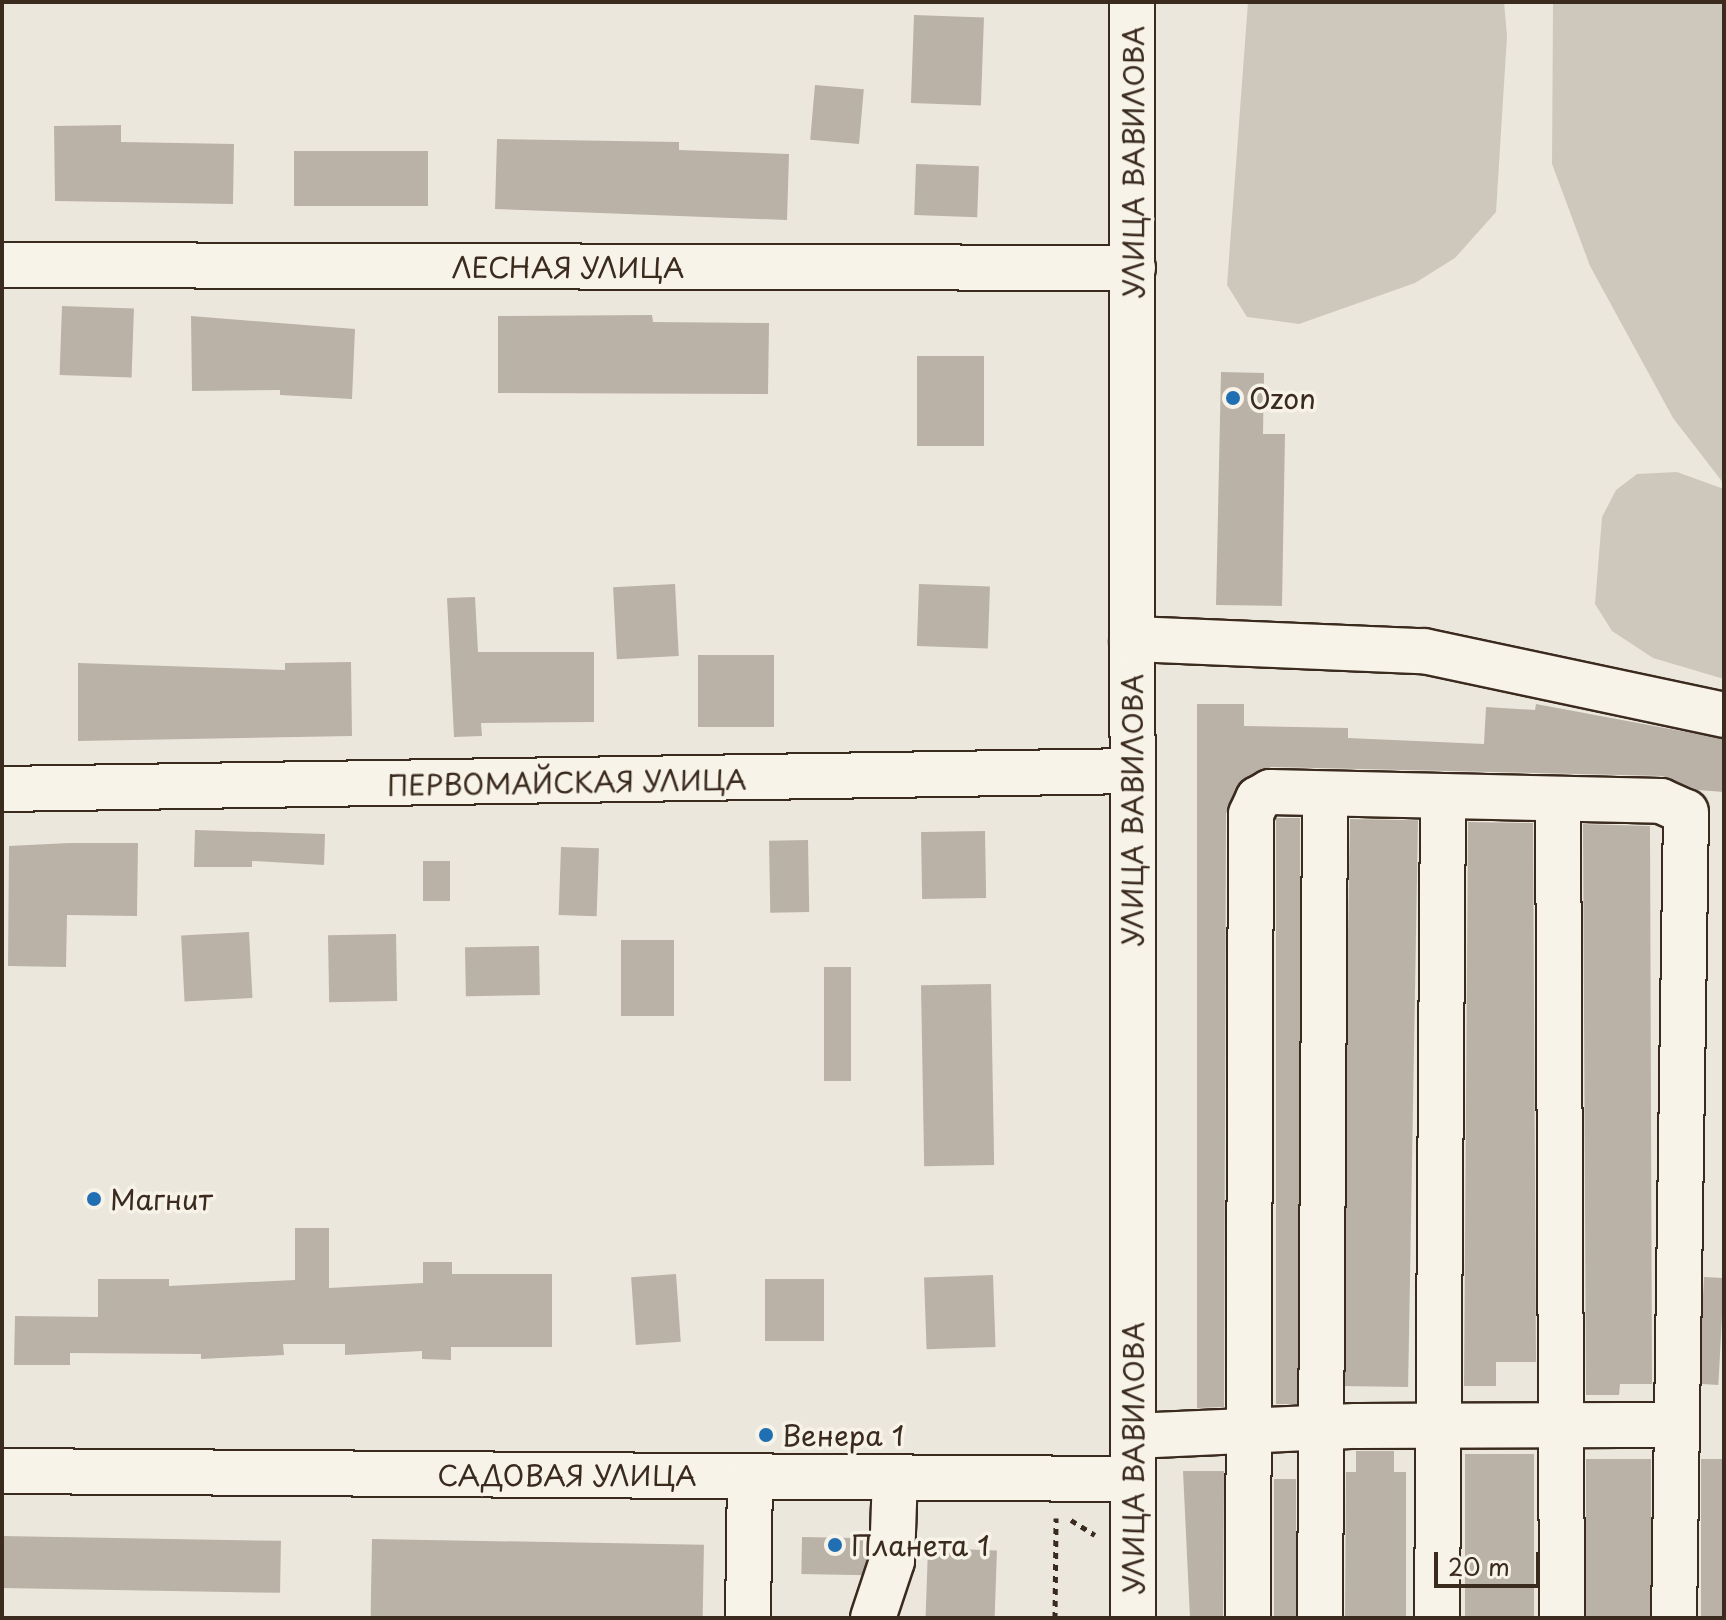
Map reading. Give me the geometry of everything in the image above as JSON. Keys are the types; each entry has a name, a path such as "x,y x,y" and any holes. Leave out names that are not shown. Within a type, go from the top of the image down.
{"street":[{"name":"УЛИЦА ВАВИЛОВА","path":"1132,2 1133,1618"},
{"name":"ЛЕСНАЯ УЛИЦА","path":"2,265 1133,268"},
{"path":"1132,639 1424,651 1724,715"},
{"name":"ПЕРВОМАЙСКАЯ УЛИЦА","path":"2,789 1132,771"},
{"path":"1248,1618 1251,814 1270,792 1661,801 1677,805 1690,824 1674,1425 1674,1618"},
{"path":"1320,1618 1325,794"},
{"path":"1437,1618 1443,796"},
{"path":"1558,799 1562,1618"},
{"path":"1133,1436 1437,1426 1674,1425"},
{"name":"САДОВАЯ УЛИЦА","path":"2,1471 1133,1479"},
{"path":"748,1618 750,1476"},
{"path":"873,1618 892,1561 895,1477"}],"path":[{"path":"1055,1618 1056,1518"}],"shaded area":[{"path":"1248,2 1504,2 1507,36 1496,212 1455,258 1415,283 1299,324 1247,317 1227,285"},
{"path":"1553,2 1724,2 1724,484 1673,418 1590,266 1552,164"},
{"path":"1677,472 1724,489 1724,679 1653,658 1612,631 1595,604 1602,517 1616,490 1637,474"}],"building":[{"path":"914,15 984,17 981,105 911,103"},
{"path":"815,85 864,89 859,144 810,140"},
{"path":"121,125 121,142 234,144 233,204 55,201 54,126"},
{"path":"497,139 679,142 679,150 789,154 787,220 495,209"},
{"path":"294,151 428,151 428,206 294,206"},
{"path":"916,164 979,166 977,217 914,215"},
{"path":"62,306 134,309 132,377 60,375"},
{"path":"652,315 653,322 769,323 768,394 498,393 498,316"},
{"path":"191,316 355,329 352,399 280,395 280,390 192,391"},
{"path":"917,356 984,356 984,446 917,446"},
{"path":"1221,372 1264,373 1263,434 1285,434 1282,606 1216,605"},
{"path":"675,584 679,656 617,659 613,587"},
{"path":"919,584 990,586 988,648 917,646"},
{"path":"475,597 478,652 594,652 594,722 481,723 482,736 454,737 447,598"},
{"path":"698,655 774,655 774,727 698,727"},
{"path":"351,662 352,736 78,741 78,663 285,670 285,663"},
{"path":"1197,704 1244,704 1244,726 1348,728 1348,738 1484,744 1486,707 1535,710 1536,704 1724,739 1724,792 1698,790 1662,776 1271,767 1236,788 1226,814 1224,1407 1197,1408"},
{"path":"1276,818 1300,818 1300,1404 1276,1404"},
{"path":"1350,819 1418,820 1408,1387 1340,1386"},
{"path":"1468,822 1533,823 1536,1362 1496,1362 1496,1386 1464,1386"},
{"path":"1583,824 1650,826 1652,1384 1620,1384 1619,1395 1586,1395"},
{"path":"195,830 325,834 324,865 252,861 252,867 194,867"},
{"path":"985,831 986,898 922,899 921,832"},
{"path":"808,840 809,912 770,913 769,841"},
{"path":"138,843 137,916 67,915 66,967 8,966 9,846"},
{"path":"561,847 599,848 597,916 559,915"},
{"path":"423,861 450,861 450,901 423,901"},
{"path":"249,932 252,998 185,1001 181,936"},
{"path":"396,934 397,1001 329,1002 328,935"},
{"path":"621,940 674,940 674,1016 621,1016"},
{"path":"539,946 540,995 466,996 465,947"},
{"path":"824,967 851,967 851,1081 824,1081"},
{"path":"991,984 994,1165 924,1166 921,985"},
{"path":"295,1228 329,1228 329,1288 423,1283 423,1262 452,1262 452,1274 552,1274 552,1347 451,1347 451,1360 422,1359 422,1351 345,1355 345,1344 283,1344 284,1355 201,1359 201,1354 70,1353 70,1365 14,1365 15,1316 98,1317 98,1279 169,1279 169,1286 295,1280"},
{"path":"676,1274 681,1342 636,1345 631,1277"},
{"path":"993,1275 996,1347 927,1349 924,1277"},
{"path":"1704,1277 1724,1278 1718,1385 1698,1384"},
{"path":"765,1279 824,1279 824,1341 765,1341"},
{"path":"1356,1451 1394,1451 1394,1472 1406,1472 1406,1618 1345,1618 1346,1472 1356,1472"},
{"path":"1465,1454 1534,1454 1534,1618 1465,1618"},
{"path":"1586,1459 1651,1459 1651,1618 1586,1618"},
{"path":"1701,1459 1724,1459 1724,1618 1701,1618"},
{"path":"1183,1471 1224,1471 1223,1618 1190,1618"},
{"path":"1274,1479 1296,1479 1296,1618 1274,1618"},
{"path":"2,1536 281,1541 280,1593 2,1588"},
{"path":"802,1537 868,1538 867,1575 801,1574"},
{"path":"372,1539 704,1545 703,1618 371,1617"},
{"path":"928,1548 997,1550 995,1618 926,1618"}],"place":[{"name":"Ozon","path":"1233,398"},
{"name":"Магнит","path":"94,1199"},
{"name":"Венера 1","path":"766,1435"},
{"name":"Планета 1","path":"835,1545"}]}
